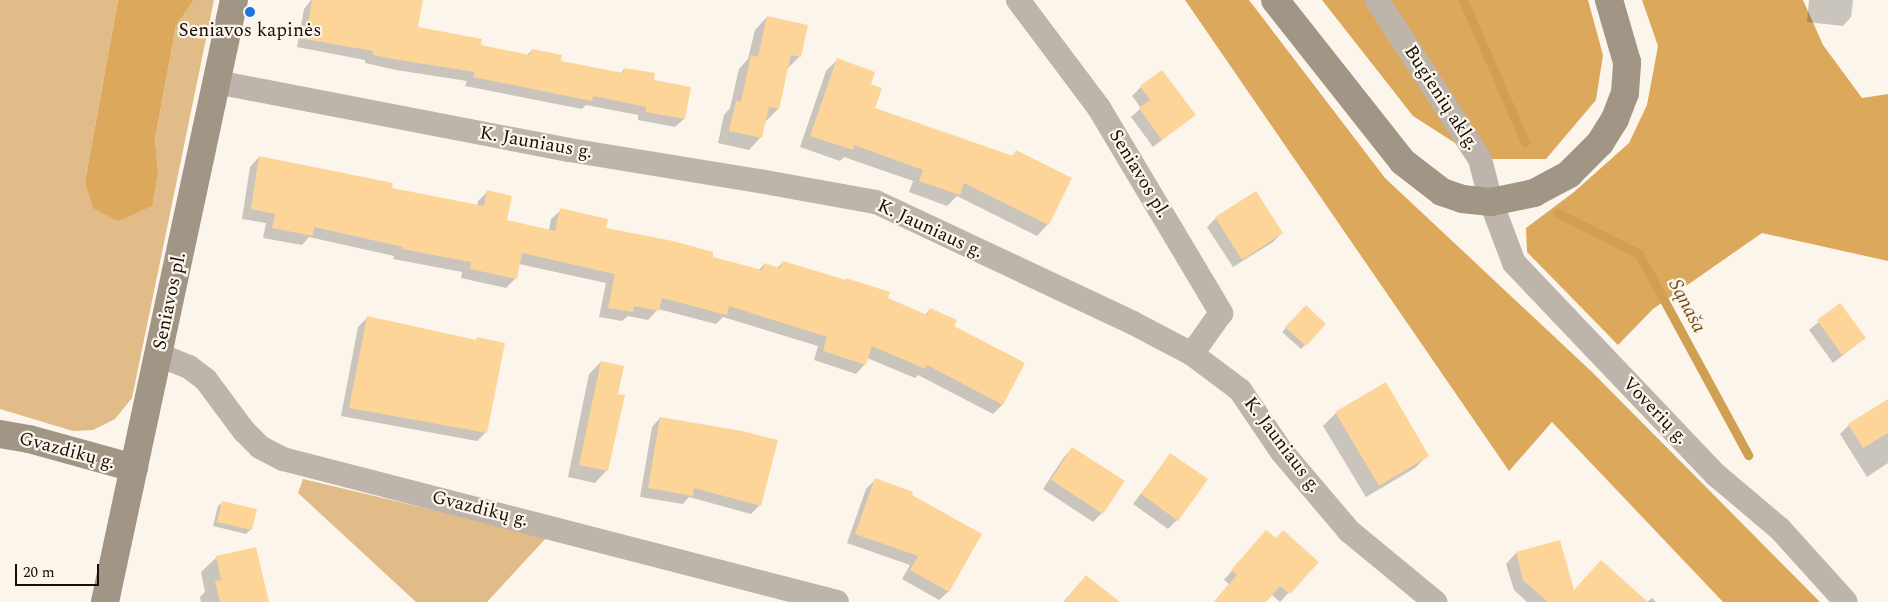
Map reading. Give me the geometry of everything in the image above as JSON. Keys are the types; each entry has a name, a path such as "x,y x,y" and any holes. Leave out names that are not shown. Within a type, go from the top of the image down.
{"main road":[{"name":"Seniavos pl.","path":"105,602 234,0"},
{"path":"1274,0 1403,162 1442,192 1462,199 1491,202 1534,193 1569,174 1600,143 1615,119 1625,93 1627,62 1609,0"},
{"name":"Gvazdikų g.","path":"0,434 29,439 134,468"}],"street":[{"name":"Seniavos pl.","path":"1018,0 1099,108 1221,313 1192,354"},
{"name":"Bugienių aklg.","path":"1378,0 1480,159 1491,202"},
{"name":"K. Jauniaus g.","path":"216,82 569,150 759,180 876,202 1124,319 1192,354 1240,390 1282,452 1349,531 1435,602"},
{"name":"Voverių g.","path":"1491,202 1514,263 1716,475 1780,529 1846,602"},
{"name":"Gvazdikų g.","path":"158,355 188,367 206,380 244,431 260,447 283,459 837,602"}],"shaded area":[{"path":"0,0 118,0 85,182 158,172 155,139 176,26 194,0 214,0 132,398 115,419 93,430 73,431 0,409"},
{"path":"118,0 194,0 176,26 155,139 158,172 152,206 118,221 93,208 85,182"},
{"path":"1185,0 1249,0 1385,178 1592,372 1820,602 1723,602 1552,422 1509,471"},
{"path":"1322,0 1588,0 1603,55 1596,100 1546,159 1480,159 1413,116"},
{"path":"1642,0 1803,0 1823,45 1862,98 1888,94 1888,261 1762,233 1653,309 1618,345 1527,252 1526,228 1574,192 1629,143 1647,105 1658,46"},
{"path":"303,479 547,537 487,602 416,602 298,493"}],"building":[{"path":"312,0 423,0 418,27 482,39 481,45 530,55 532,49 562,55 561,61 623,73 624,68 655,73 654,80 691,87 685,119 646,112 646,107 593,96 592,101 473,77 475,72 373,55 373,51 305,39"},
{"path":"767,16 808,25 801,57 791,55 779,109 769,107 762,138 729,131 736,101 741,102 751,55 758,57"},
{"path":"837,58 875,72 871,84 882,88 875,108 1013,156 1016,150 1072,178 1049,225 964,183 960,195 919,181 923,170 854,145 853,150 810,136"},
{"path":"1162,70 1196,115 1162,140 1139,108 1150,100 1140,86"},
{"path":"259,156 393,183 392,188 484,206 487,190 512,196 507,220 555,231 560,208 608,219 606,228 673,241 713,252 713,257 762,270 764,263 780,268 783,261 846,280 846,278 890,292 888,298 927,315 930,308 957,320 954,326 1025,363 1003,405 927,365 925,369 872,346 866,365 823,351 827,337 729,306 727,315 662,298 659,311 634,306 633,312 608,308 615,274 522,253 517,279 470,269 471,262 402,249 403,247 314,227 313,236 272,228 275,214 251,209"},
{"path":"1256,191 1283,233 1242,260 1215,217"},
{"path":"1840,303 1866,338 1842,355 1817,320"},
{"path":"1306,305 1326,324 1306,346 1285,327"},
{"path":"367,316 476,340 477,337 505,343 487,433 349,408"},
{"path":"601,361 624,366 618,394 625,395 608,471 579,465"},
{"path":"1386,382 1429,456 1379,486 1335,412"},
{"path":"1888,399 1888,433 1863,448 1848,424"},
{"path":"660,417 742,431 778,440 761,506 694,488 693,496 648,488"},
{"path":"1072,447 1125,481 1103,514 1051,480"},
{"path":"1170,453 1208,479 1178,521 1141,494"},
{"path":"875,478 913,492 912,495 982,534 949,592 910,570 918,556 855,534"},
{"path":"222,501 257,509 252,530 217,522"},
{"path":"1266,530 1276,538 1283,530 1319,562 1290,594 1280,586 1266,602 1214,602 1237,575 1231,570"},
{"path":"1560,540 1574,590 1601,560 1648,602 1548,602 1523,580 1516,552"},
{"path":"256,547 269,602 220,602 215,581 221,580 216,556"},
{"path":"1086,575 1120,602 1064,602"}],"waterway":[{"name":"Sąnaša","path":"1463,0 1525,142"},
{"name":"Sąnaša","path":"1558,213 1639,254 1748,455"}],"place":[{"name":"Seniavos kapinės","path":"250,12"}]}
